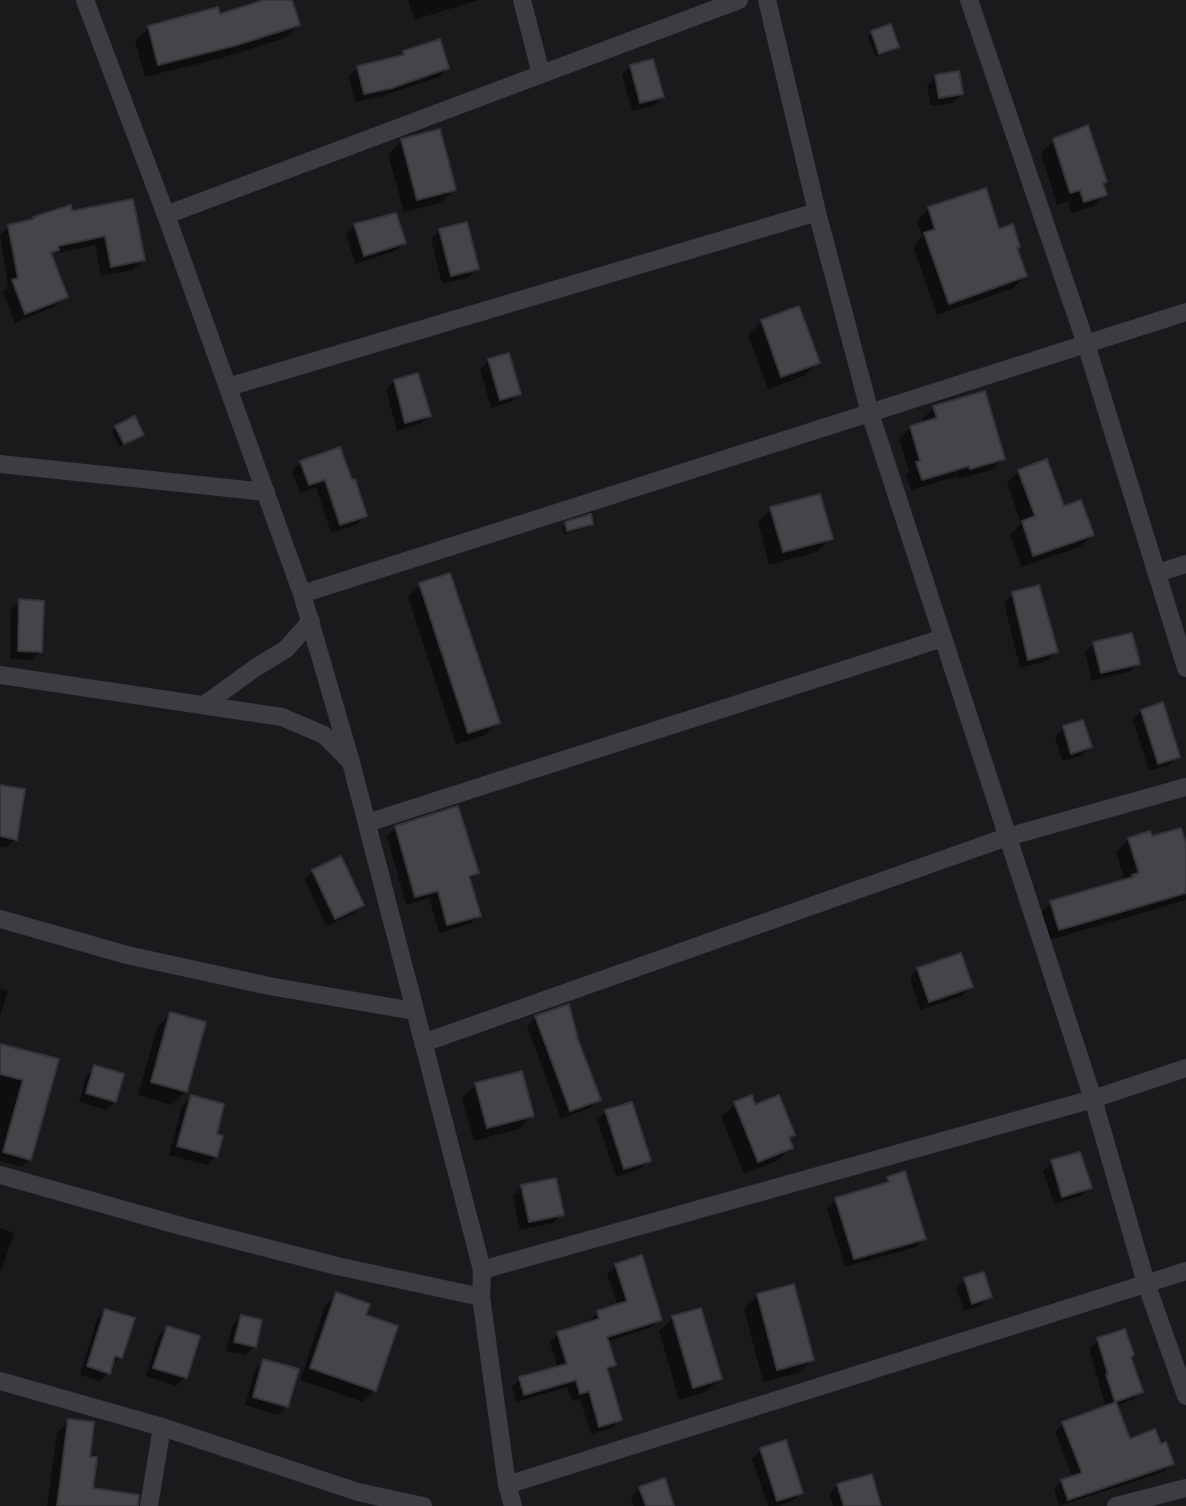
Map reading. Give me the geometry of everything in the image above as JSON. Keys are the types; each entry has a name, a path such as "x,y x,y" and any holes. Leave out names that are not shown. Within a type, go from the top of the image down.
{"street":[{"path":"85,0 166,215 311,621 351,762 482,1270 481,1297 507,1485 513,1506"},
{"path":"522,0 541,75"},
{"path":"166,215 739,0"},
{"path":"766,0 817,212 870,413 1093,1099 1146,1283 1186,1396"},
{"path":"969,0 1086,344 1186,668"},
{"path":"228,387 817,212"},
{"path":"302,594 1186,312"},
{"path":"0,464 266,492"},
{"path":"1157,573 1186,564"},
{"path":"204,705 255,667 286,649 311,621"},
{"path":"367,823 943,638"},
{"path":"0,675 282,717 324,735 351,762"},
{"path":"423,1043 1007,836 1186,787"},
{"path":"0,919 127,955 269,986 414,1011"},
{"path":"482,1270 1093,1099 1186,1068"},
{"path":"0,1175 272,1250 481,1297"},
{"path":"507,1485 1186,1270"},
{"path":"0,1381 162,1427 358,1492 423,1506"},
{"path":"149,1506 162,1427"},
{"path":"1116,1506 1186,1488"}],"building":[{"path":"264,0 292,0 300,25 237,45 158,65 148,26 218,7 220,14"},
{"path":"891,24 899,47 879,54 871,31"},
{"path":"440,39 449,68 392,88 364,94 357,66 404,55 403,51"},
{"path":"653,59 664,97 640,103 630,65"},
{"path":"959,71 963,94 939,98 935,75"},
{"path":"1088,125 1107,182 1103,183 1107,195 1084,202 1080,190 1070,193 1053,139"},
{"path":"440,129 456,190 417,200 401,139"},
{"path":"986,188 999,229 1013,224 1020,247 1017,248 1027,276 949,304 924,233 935,229 928,207"},
{"path":"133,199 145,260 111,267 105,236 58,246 59,250 51,253 68,297 25,314 12,280 18,278 8,225 34,219 33,217 71,205 72,211"},
{"path":"396,213 406,243 364,256 354,224"},
{"path":"467,222 479,269 451,276 439,229"},
{"path":"799,306 820,363 781,377 761,320"},
{"path":"509,353 521,394 500,400 488,359"},
{"path":"418,373 431,416 405,423 394,380"},
{"path":"985,391 1005,459 922,480 916,462 920,461 910,426 937,418 933,406"},
{"path":"135,416 144,435 124,444 115,426"},
{"path":"340,447 352,480 355,479 367,516 340,525 325,480 309,485 300,461"},
{"path":"1047,459 1064,506 1081,500 1094,535 1033,556 1022,521 1035,516 1018,470"},
{"path":"820,494 833,539 783,552 770,507"},
{"path":"591,514 593,524 567,531 565,522"},
{"path":"450,573 500,723 468,733 419,583"},
{"path":"1039,585 1058,652 1028,660 1012,592"},
{"path":"19,599 44,601 42,652 18,651"},
{"path":"1132,633 1140,664 1101,673 1093,642"},
{"path":"1163,702 1180,757 1158,764 1141,710"},
{"path":"1083,720 1092,747 1071,754 1063,726"},
{"path":"0,785 25,789 17,840 0,836"},
{"path":"458,806 479,873 469,876 481,916 447,925 438,891 415,897 395,826"},
{"path":"1181,828 1186,843 1186,893 1059,930 1050,901 1133,877 1132,875 1139,873 1128,838 1150,831 1152,836"},
{"path":"341,856 364,905 335,919 312,870"},
{"path":"961,953 973,987 929,1002 917,968"},
{"path":"569,1004 578,1040 601,1100 570,1111 535,1016"},
{"path":"170,1012 206,1022 187,1092 151,1082"},
{"path":"0,1044 59,1059 31,1160 3,1152 23,1080 0,1074"},
{"path":"94,1065 124,1074 116,1102 86,1093"},
{"path":"522,1071 534,1116 487,1128 475,1083"},
{"path":"191,1095 224,1104 217,1134 223,1136 217,1157 177,1146"},
{"path":"752,1095 755,1105 779,1095 795,1135 789,1137 793,1148 758,1162 734,1102"},
{"path":"632,1102 651,1161 624,1169 605,1110"},
{"path":"1080,1152 1092,1188 1062,1197 1051,1160"},
{"path":"905,1171 926,1239 854,1259 835,1198 889,1182 887,1177"},
{"path":"556,1178 564,1215 529,1222 521,1185"},
{"path":"642,1255 662,1320 607,1337 616,1365 607,1368 622,1420 599,1427 589,1391 580,1394 576,1380 524,1395 519,1377 567,1364 557,1332 599,1319 597,1311 627,1301 615,1264"},
{"path":"984,1272 992,1297 972,1304 964,1278"},
{"path":"794,1284 814,1360 777,1370 757,1294"},
{"path":"336,1292 370,1304 366,1315 398,1326 376,1391 310,1368"},
{"path":"701,1308 722,1379 693,1388 672,1316"},
{"path":"105,1309 135,1318 122,1358 115,1356 110,1374 87,1366"},
{"path":"241,1315 262,1320 256,1347 234,1342"},
{"path":"167,1326 200,1336 187,1378 153,1368"},
{"path":"1125,1329 1143,1392 1115,1402 1097,1338"},
{"path":"263,1359 299,1369 288,1407 253,1397"},
{"path":"1116,1402 1130,1439 1155,1429 1161,1444 1166,1442 1174,1464 1068,1500 1061,1480 1082,1473 1062,1422"},
{"path":"68,1419 94,1422 90,1457 97,1457 93,1488 139,1495 138,1506 57,1506"},
{"path":"786,1440 803,1493 777,1501 760,1448"},
{"path":"872,1474 881,1506 844,1506 837,1484"},
{"path":"665,1478 674,1506 646,1506 639,1487"}]}
